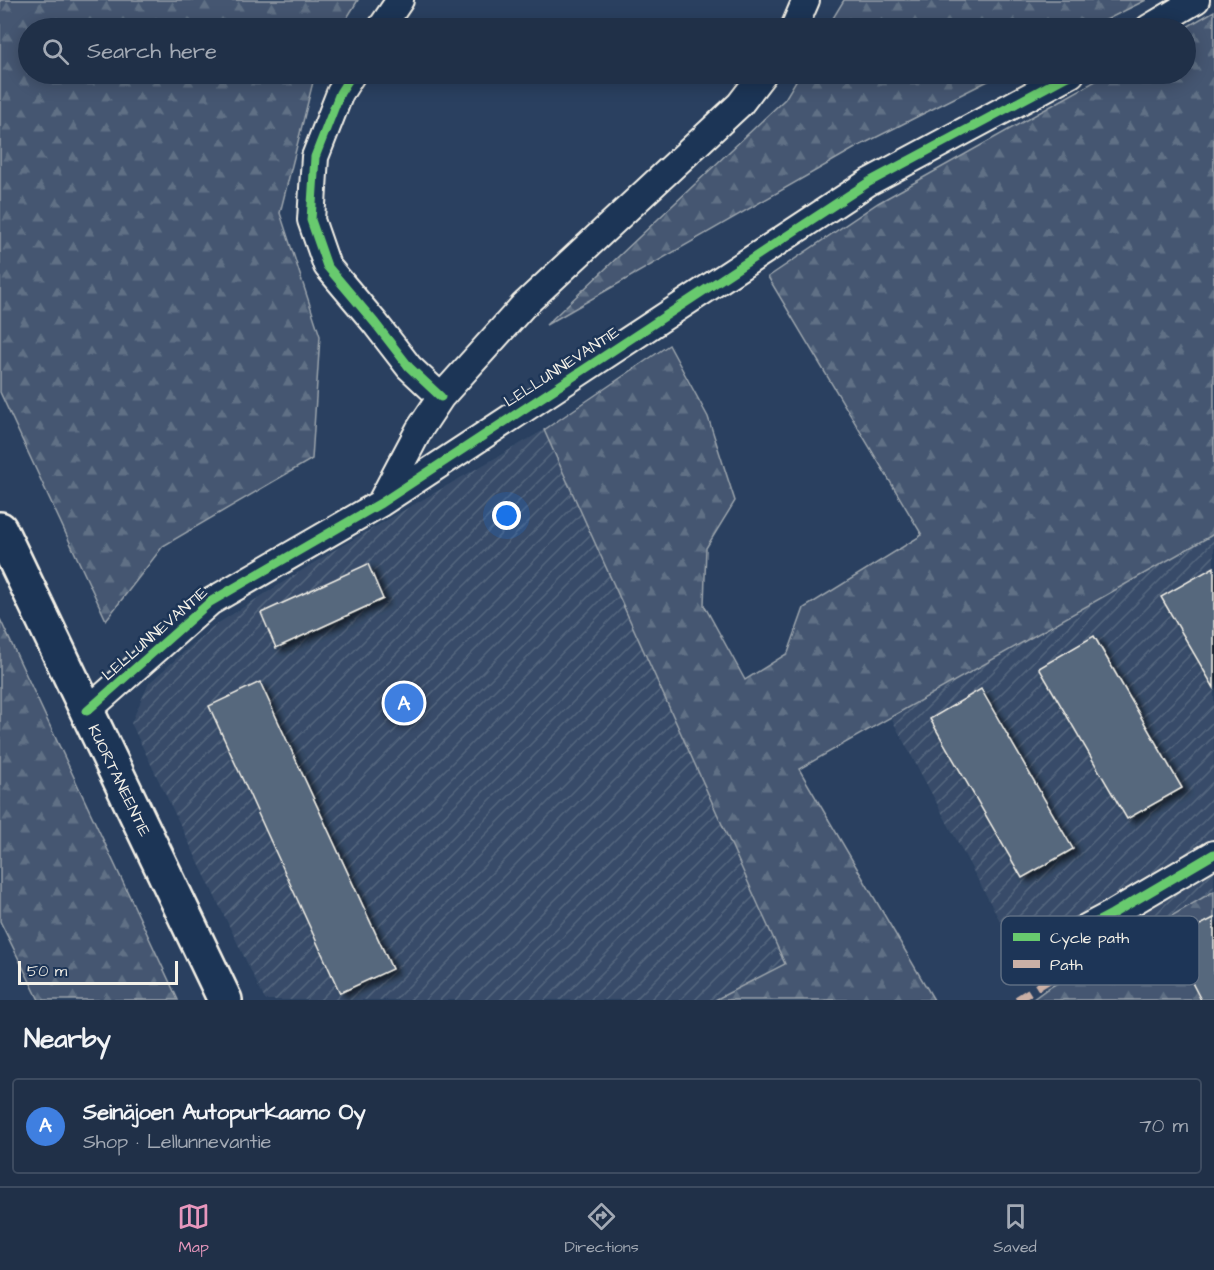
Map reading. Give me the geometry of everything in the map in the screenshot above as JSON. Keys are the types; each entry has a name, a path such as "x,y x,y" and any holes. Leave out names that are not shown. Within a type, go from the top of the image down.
{"highway":[{"name":"KUORTANEENTIE","path":"0,529 225,1000"}],"street":[{"path":"388,18 400,0"},
{"path":"798,18 806,0"},
{"path":"1166,18 1196,0"},
{"path":"346,84 315,157 311,220 327,266 409,367 441,397"},
{"path":"381,503 419,430 441,397 523,306 740,104 755,84"},
{"name":"LELLUNNEVANTIE","path":"87,711 210,602 381,503 869,182 1052,84"},
{"path":"1108,916 1214,854"}],"shaded area":[{"path":"544,430 785,964 715,1000 265,1000 131,723 149,683 212,627 331,552"},
{"path":"1214,534 1214,891 1171,916 1001,916 1001,923 890,716"}],"green space":[{"path":"0,0 358,0 347,18 18,18 18,84 312,84 280,213 320,336 312,459 163,546 106,620 0,392"},
{"path":"844,0 1146,0 1110,18 833,18"},
{"path":"1214,11 1214,534 799,769 934,1000 715,1000 785,964 544,430 669,345 708,417 735,501 706,548 704,605 745,680 788,653 804,608 922,535 768,277 878,203 1090,84 1196,84 1196,22"},
{"path":"794,84 982,84 857,147 546,325 785,99"},
{"path":"0,619 178,1000 39,1000 0,921"},
{"path":"1214,891 1214,1000 1032,1000 1054,985 1199,985 1199,916 1171,916"}],"building":[{"path":"368,564 383,599 276,648 261,613"},
{"path":"1214,567 1214,688 1161,597"},
{"path":"1094,636 1182,788 1127,819 1039,668"},
{"path":"260,682 392,969 340,993 209,706"},
{"path":"981,689 1073,849 1022,878 930,719"},
{"path":"1214,918 1214,1000 1201,1000 1193,985 1199,985 1199,926"}],"marked path":[{"path":"1017,1000 1041,985"}],"cycle path":[{"path":"346,84 315,157 311,220 327,266 409,367 441,397"},
{"path":"87,711 210,602 381,503 869,182 1052,84"},
{"path":"1108,916 1214,854"}],"place":[{"name":"Seinäjoen Autopurkaamo Oy","path":"404,703"}]}
